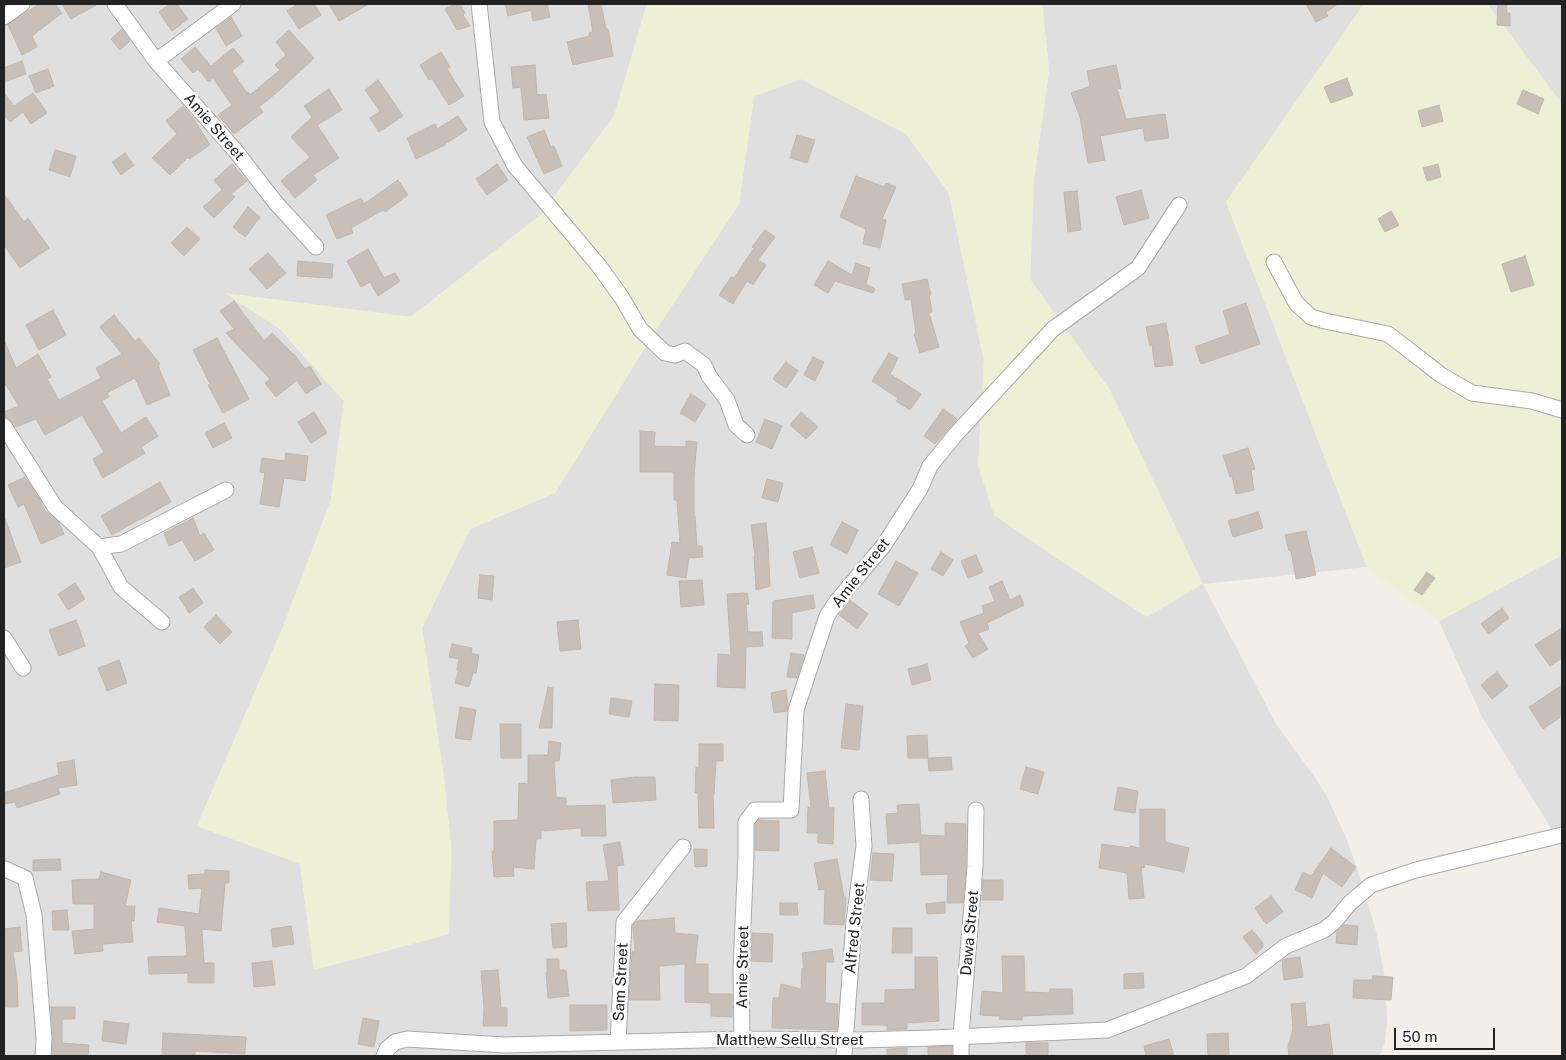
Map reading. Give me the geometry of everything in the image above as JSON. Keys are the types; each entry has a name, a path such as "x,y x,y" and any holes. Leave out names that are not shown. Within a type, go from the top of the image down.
{"street":[{"path":"4,17 22,4"},
{"name":"Amie Street","path":"115,4 156,61 234,149 276,203 316,247"},
{"path":"156,61 233,4"},
{"path":"479,4 492,122 515,166 599,266 622,298 640,329 665,353 674,355 685,351 704,365 709,376 727,400 736,424 747,435"},
{"name":"Amie Street","path":"742,1039 741,970 746,822 755,810 791,810 796,710 827,616 837,601 884,545 920,489 930,466 956,434 1053,329 1138,268 1179,205"},
{"path":"1274,262 1296,303 1311,317 1388,334 1441,375 1472,392 1532,401 1562,410"},
{"path":"4,426 55,507 99,547 121,586 162,622"},
{"path":"99,547 121,544 226,490"},
{"path":"4,638 23,668"},
{"name":"Alfred Street","path":"844,1056 854,921 864,846 861,799"},
{"name":"Dawa Street","path":"961,1056 975,867 976,810"},
{"name":"Matthew Sellu Street","path":"384,1056 395,1042 407,1038 503,1051 618,1042 932,1038 1107,1030 1246,976 1286,946 1324,930 1334,922 1350,903 1371,885 1416,870 1562,834"},
{"name":"Sam Street","path":"618,1042 624,922 684,847"},
{"path":"5,869 25,878 34,916 44,1038 43,1056"}],"shaded area":[{"path":"4,4 647,4 614,116 548,205 548,209 411,317 227,294 280,329 344,401 331,500 283,627 197,826 300,863 314,970 449,934 451,847 444,778 422,628 470,529 555,493 654,333 739,204 754,96 801,79 906,134 949,193 984,361 978,466 1110,390 1030,280 1034,179 1049,70 1042,4 1364,4 1226,202 1367,567 1203,584 1276,724 1326,795 1346,837 1376,931 1385,978 1387,1023 1385,1042 1380,1056 4,1056"},
{"path":"1487,4 1562,4 1562,104"},
{"path":"1562,555 1562,846 1482,717 1439,621"}],"green space":[{"path":"647,4 1042,4 1049,70 1034,179 1030,279 1110,390 1203,584 1147,617 994,515 978,466 984,361 949,193 906,134 801,79 754,96 739,204 654,333 555,493 470,529 422,628 444,778 451,847 449,934 314,970 300,864 197,826 283,627 331,500 344,401 280,329 225,293 411,317 548,209 548,205 614,116"},
{"path":"1364,4 1487,4 1562,104 1562,555 1439,621 1367,567 1226,202"}],"building":[{"path":"39,4 55,4 62,13 32,36 37,47 22,55 8,25"},
{"path":"62,4 98,4 71,19"},
{"path":"170,4 177,4 188,19 172,31 159,12"},
{"path":"298,4 314,4 321,15 299,29 287,11"},
{"path":"329,4 369,4 339,21"},
{"path":"455,4 460,4 465,13 463,15 470,26 457,30 445,9"},
{"path":"505,4 547,4 550,17 533,21 531,10 508,16"},
{"path":"588,4 601,4 613,56 573,65 567,42 589,36 589,33 593,32"},
{"path":"1306,4 1338,4 1326,12 1328,16 1316,22"},
{"path":"1498,4 1506,4 1507,13 1510,13 1510,26 1497,25"},
{"path":"231,17 242,36 226,46 216,28"},
{"path":"122,29 130,41 120,50 111,39"},
{"path":"289,30 314,58 259,107 263,112 234,134 218,115 232,105 213,78 209,82 198,69 193,73 181,59 195,47 211,66 233,48 244,61 232,71 250,95 280,70 275,65 286,55 276,42"},
{"path":"441,52 450,67 447,69 464,96 449,105 432,79 429,80 420,65"},
{"path":"22,61 26,74 4,82 4,68"},
{"path":"535,65 537,95 546,94 549,118 524,120 521,87 513,88 511,67"},
{"path":"1116,65 1121,88 1117,89 1126,119 1165,114 1169,138 1145,141 1143,128 1100,136 1105,160 1088,163 1080,117 1071,93 1090,86 1087,71"},
{"path":"48,69 54,86 36,93 29,76"},
{"path":"1347,78 1353,95 1331,103 1324,87"},
{"path":"378,80 403,116 379,132 370,118 380,111 365,90"},
{"path":"329,89 342,110 317,125 339,158 313,175 317,180 295,198 281,181 310,157 291,137 312,117 304,106"},
{"path":"1523,90 1544,99 1538,114 1517,104"},
{"path":"4,93 14,106 33,93 47,113 31,124 23,112 10,122 4,115"},
{"path":"1439,105 1443,121 1422,127 1418,111"},
{"path":"183,106 194,119 210,145 189,159 188,157 170,175 152,158 177,134 166,121"},
{"path":"458,116 467,130 445,145 416,159 407,138 435,124 437,129"},
{"path":"544,130 551,147 554,146 562,166 544,174 527,137"},
{"path":"797,135 815,140 807,163 790,158"},
{"path":"55,150 76,156 70,177 49,170"},
{"path":"125,153 134,165 121,175 112,162"},
{"path":"232,164 247,181 231,194 235,197 214,218 203,207 222,190 214,180"},
{"path":"497,164 508,180 487,195 476,179"},
{"path":"1438,164 1441,177 1427,181 1423,168"},
{"path":"856,176 884,187 886,183 896,187 882,219 886,220 880,248 863,244 866,229 840,217"},
{"path":"398,180 408,195 385,212 383,210 351,228 353,233 337,239 326,215 361,198 364,204"},
{"path":"1141,190 1149,218 1124,225 1116,197"},
{"path":"1077,191 1081,230 1068,232 1064,192"},
{"path":"4,194 24,222 28,218 49,248 20,268 4,245"},
{"path":"248,207 260,217 245,237 233,227"},
{"path":"1391,211 1399,225 1385,232 1378,219"},
{"path":"187,227 200,239 184,256 171,243"},
{"path":"765,230 775,237 758,260 766,265 753,285 747,281 733,304 719,295 731,277 734,278 754,248 752,247"},
{"path":"368,249 384,278 395,273 400,281 378,296 370,282 361,287 347,261"},
{"path":"268,253 286,273 267,289 249,269"},
{"path":"1525,256 1534,285 1511,292 1502,264"},
{"path":"298,261 333,264 332,278 297,276"},
{"path":"828,261 852,275 856,263 870,268 866,284 875,289 873,293 835,281 828,293 814,285"},
{"path":"927,279 931,295 929,295 932,312 929,313 939,347 920,353 914,334 916,334 911,299 905,300 902,284"},
{"path":"234,301 264,341 272,333 294,354 305,369 310,366 321,384 306,394 297,380 276,397 265,383 270,379 226,333 234,329 220,311"},
{"path":"1246,303 1260,344 1201,364 1195,347 1230,334 1223,311"},
{"path":"53,310 66,335 39,350 26,325"},
{"path":"114,315 135,341 139,338 160,364 158,366 170,395 147,405 135,378 107,393 109,397 102,401 121,433 146,417 158,436 141,447 145,453 103,478 93,459 104,452 82,415 45,435 36,419 16,427 9,418 4,417 4,412 19,406 4,382 4,340 16,368 38,354 51,377 47,379 59,400 101,378 96,368 122,354 100,327"},
{"path":"1166,323 1173,365 1155,367 1152,345 1150,346 1146,327"},
{"path":"217,338 249,399 223,413 208,385 210,384 193,350"},
{"path":"889,353 898,358 890,374 921,394 910,410 896,401 898,398 872,381"},
{"path":"813,357 824,362 815,381 804,375"},
{"path":"786,362 798,371 786,388 773,379"},
{"path":"691,394 706,404 695,422 680,413"},
{"path":"943,409 957,419 935,444 924,436"},
{"path":"314,412 327,433 311,443 298,422"},
{"path":"801,412 818,427 806,439 790,425"},
{"path":"765,419 782,426 772,449 756,442"},
{"path":"224,423 232,438 213,448 205,433"},
{"path":"640,431 655,432 654,446 686,447 686,441 697,442 694,475 694,516 697,546 702,546 703,557 689,558 686,578 667,575 672,542 680,543 677,500 674,500 674,472 640,472"},
{"path":"1248,448 1255,469 1251,470 1254,490 1236,494 1232,476 1230,477 1223,456"},
{"path":"286,453 308,456 305,481 284,478 279,507 260,504 265,473 260,472 262,458 285,461"},
{"path":"25,477 45,511 59,523 64,534 41,544 24,504 18,507 8,485"},
{"path":"767,479 783,483 778,502 762,498"},
{"path":"160,482 171,502 112,535 101,516"},
{"path":"1258,512 1263,528 1233,537 1228,521"},
{"path":"193,518 200,536 204,533 214,550 195,561 182,540 169,546 164,533"},
{"path":"4,519 21,562 4,568"},
{"path":"842,522 858,530 847,554 830,545"},
{"path":"766,523 770,586 756,590 755,556 751,525"},
{"path":"1306,531 1316,575 1296,579 1291,551 1289,551 1285,535"},
{"path":"812,547 819,573 800,578 793,552"},
{"path":"941,552 953,560 943,576 931,569"},
{"path":"976,555 983,572 968,578 961,561"},
{"path":"896,561 918,573 899,606 878,594"},
{"path":"1427,572 1435,578 1422,595 1414,590"},
{"path":"480,575 494,576 492,600 478,598"},
{"path":"702,580 704,605 681,607 679,581"},
{"path":"1002,581 1010,600 1020,595 1024,605 987,623 989,629 978,633 988,649 973,658 965,646 969,643 960,622 984,613 982,606 995,601 989,587"},
{"path":"75,583 85,599 68,610 58,594"},
{"path":"193,588 203,603 189,613 179,597"},
{"path":"747,593 749,604 746,605 748,632 762,632 763,646 746,647 745,688 717,687 718,654 731,655 727,594"},
{"path":"813,595 815,608 792,613 792,639 772,638 773,601"},
{"path":"850,600 868,614 857,629 839,615"},
{"path":"1502,608 1509,618 1489,634 1481,624"},
{"path":"216,615 232,632 220,644 204,627"},
{"path":"76,620 85,646 59,656 49,630"},
{"path":"578,620 581,649 560,651 557,622"},
{"path":"1562,628 1562,658 1550,666 1535,645"},
{"path":"452,644 472,648 471,653 479,655 476,673 473,673 469,687 455,683 459,670 457,670 459,659 449,657"},
{"path":"791,653 804,655 797,678 787,677"},
{"path":"119,660 127,683 107,691 98,668"},
{"path":"927,664 931,680 912,685 908,669"},
{"path":"1497,672 1508,686 1492,699 1481,685"},
{"path":"655,684 679,685 678,721 654,720"},
{"path":"1562,685 1562,716 1543,729 1529,707"},
{"path":"548,687 553,688 552,728 539,728"},
{"path":"786,690 787,711 774,713 771,693"},
{"path":"611,698 632,701 629,717 609,714"},
{"path":"846,704 863,706 859,750 841,748"},
{"path":"460,707 476,710 471,740 455,738"},
{"path":"500,724 521,724 521,758 501,758"},
{"path":"927,735 928,758 908,758 907,736"},
{"path":"549,741 561,743 559,761 554,761 556,797 566,798 566,806 605,805 606,836 581,836 581,828 541,831 541,839 536,839 534,869 513,867 514,876 494,877 492,851 494,851 494,821 518,820 519,783 528,784 528,755 548,755"},
{"path":"699,744 723,744 723,761 716,761 713,794 714,828 699,828 698,793 695,793 696,767 699,767"},
{"path":"951,757 952,770 929,771 928,758"},
{"path":"74,760 77,785 58,788 60,794 17,808 15,802 4,804 4,793 59,775 57,763"},
{"path":"1026,767 1044,772 1038,794 1020,789"},
{"path":"825,771 829,808 834,808 833,844 818,843 818,833 807,833 808,807 811,807 807,773"},
{"path":"655,777 656,800 613,803 611,780"},
{"path":"1118,787 1138,791 1135,813 1114,810"},
{"path":"919,804 921,835 945,836 945,823 966,824 966,867 963,903 947,903 948,874 921,875 920,842 888,844 886,814 898,813 897,805"},
{"path":"1140,809 1165,809 1165,842 1189,848 1184,872 1145,864 1144,868 1141,867 1144,898 1129,899 1127,873 1099,868 1102,844 1140,848"},
{"path":"759,820 779,821 779,851 755,850 755,825"},
{"path":"620,842 624,865 617,866 619,910 588,911 586,882 609,881 603,845"},
{"path":"1331,848 1356,867 1342,887 1323,873 1312,898 1295,890 1303,872 1311,876"},
{"path":"694,849 707,849 707,866 695,867"},
{"path":"873,853 894,854 892,881 870,880"},
{"path":"60,859 61,870 33,871 33,860"},
{"path":"837,859 844,897 846,897 844,925 824,924 825,889 819,890 814,863"},
{"path":"205,870 229,871 229,883 225,883 221,931 202,929 204,963 214,963 214,983 188,983 188,973 149,974 148,957 187,956 185,926 157,922 159,908 199,914 202,888 189,889 188,875 205,874"},
{"path":"101,872 131,880 125,906 135,906 134,921 131,921 133,942 102,944 103,951 75,954 72,931 94,929 94,904 73,904 72,880 99,879"},
{"path":"983,880 1003,880 1003,900 982,900"},
{"path":"1271,896 1283,912 1266,924 1255,908"},
{"path":"945,902 945,913 927,914 926,904"},
{"path":"780,903 797,903 798,915 780,915"},
{"path":"67,910 69,930 53,930 52,911"},
{"path":"674,918 675,933 698,935 695,964 708,964 710,1003 685,1002 685,964 659,966 660,1000 629,1000 632,952 635,952 633,925 637,921"},
{"path":"566,923 567,947 553,948 551,924"},
{"path":"1344,925 1358,926 1357,945 1336,943 1337,932"},
{"path":"291,926 294,944 273,947 271,929"},
{"path":"20,927 22,951 13,952 18,1007 4,1007 4,929"},
{"path":"893,928 912,928 912,953 892,953"},
{"path":"1252,930 1263,943 1263,947 1256,954 1243,937"},
{"path":"752,933 773,934 772,962 751,961"},
{"path":"832,949 834,962 826,962 825,1003 838,1004 837,1030 772,1028 773,998 779,998 781,984 801,989 802,968 804,969 802,953"},
{"path":"1002,956 1024,956 1025,992 1050,993 1050,989 1072,989 1073,1014 1022,1016 1022,1020 999,1019 1000,1016 980,1015 982,991 1003,993"},
{"path":"915,957 937,957 939,1021 907,1023 907,1029 887,1030 887,1025 862,1025 862,1003 885,1003 885,990 915,989"},
{"path":"1300,957 1303,977 1284,980 1282,961 1284,959"},
{"path":"547,959 559,959 559,970 566,970 569,996 548,998"},
{"path":"272,961 275,985 254,987 252,963"},
{"path":"498,970 501,1008 507,1008 507,1026 483,1026 484,1008 481,971"},
{"path":"1143,973 1144,988 1124,989 1124,974"},
{"path":"1373,976 1393,977 1391,1000 1353,998 1354,980 1372,980"},
{"path":"711,994 732,994 732,1017 711,1016"},
{"path":"1305,1003 1307,1027 1329,1024 1333,1056 1289,1056 1288,1046 1293,1029 1291,1004"},
{"path":"570,1005 607,1005 607,1030 570,1031"},
{"path":"51,1007 75,1007 75,1019 62,1019 62,1043 89,1045 88,1056 52,1056"},
{"path":"363,1018 379,1021 374,1047 358,1044"},
{"path":"104,1021 129,1024 126,1044 102,1041"},
{"path":"163,1033 246,1037 245,1054 195,1051 195,1056 162,1056"},
{"path":"1228,1033 1229,1056 1208,1056 1207,1034"},
{"path":"1169,1039 1174,1056 1146,1056 1144,1046"},
{"path":"1026,1043 1048,1043 1048,1056 1026,1056"},
{"path":"952,1046 952,1056 928,1056 928,1047"},
{"path":"907,1048 907,1056 887,1056 887,1049"}]}
